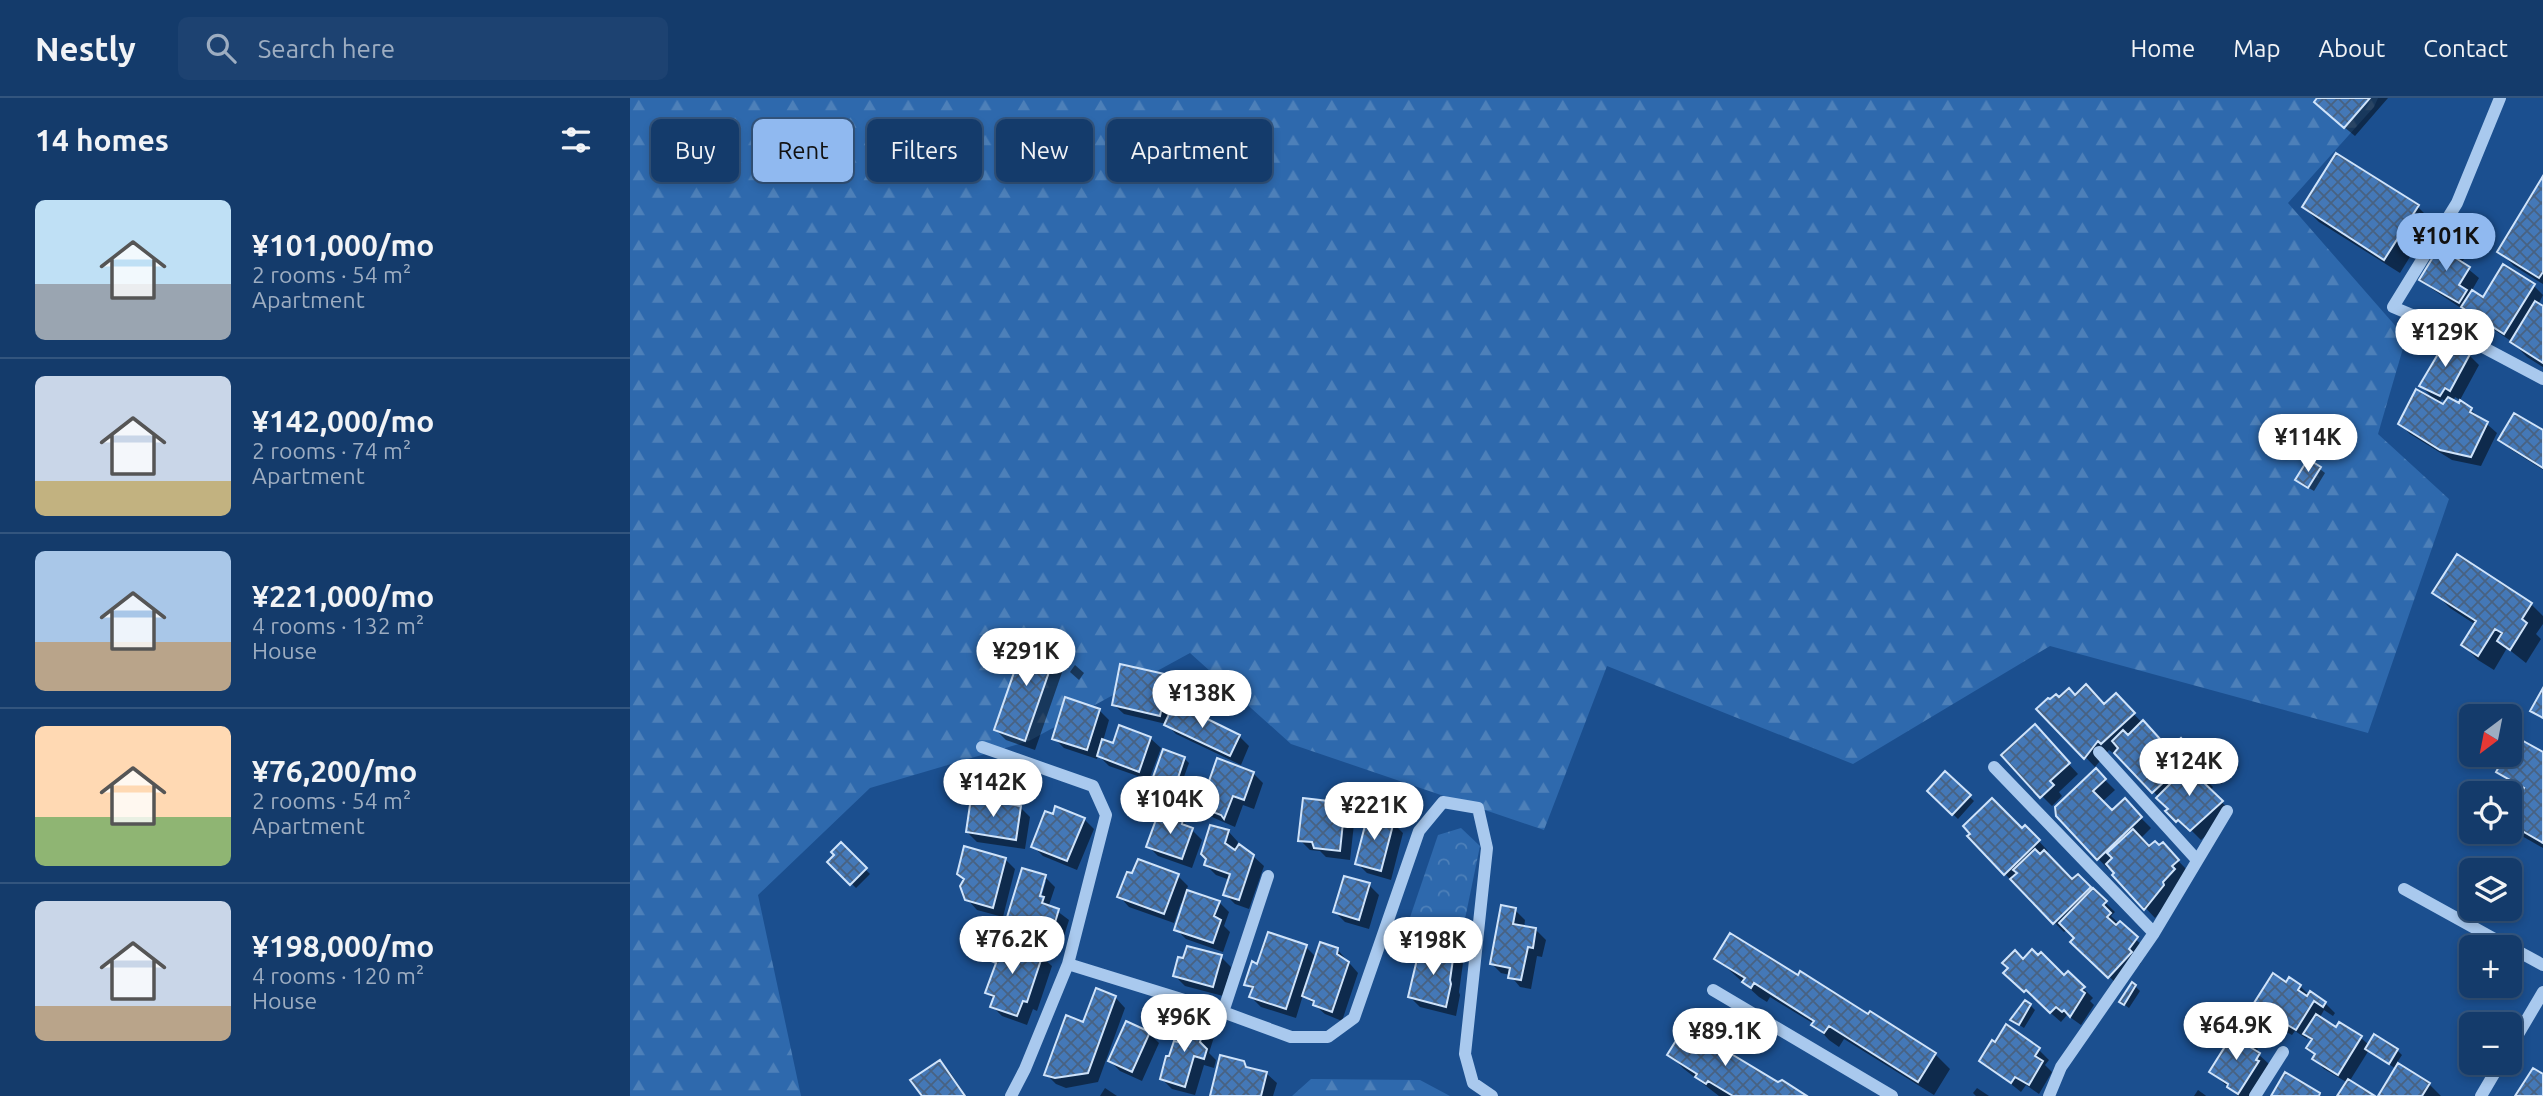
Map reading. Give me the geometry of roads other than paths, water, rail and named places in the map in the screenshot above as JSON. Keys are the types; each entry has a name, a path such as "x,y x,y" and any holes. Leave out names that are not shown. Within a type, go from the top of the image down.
{"street":[{"path":"2500,98 2457,203 2393,307 2462,336 2543,379"},
{"path":"982,747 1093,786 1106,815 1068,964 1026,1069 1011,1096"},
{"path":"2099,752 2197,860"},
{"path":"1994,766 2154,933"},
{"path":"1068,964 1223,1012 1291,1037 1328,1037 1354,1018 1419,831 1443,802 1478,807 1487,848 1465,1054 1473,1083 1492,1096"},
{"path":"2049,1096 2061,1068 2154,933 2227,811"},
{"path":"1223,1012 1268,877"},
{"path":"2404,889 2487,935"},
{"path":"2522,954 2543,965"},
{"path":"1713,990 1892,1096"},
{"path":"2522,1028 2543,992"},
{"path":"2255,1096 2283,1052"},
{"path":"2481,1096 2493,1075"}]}
